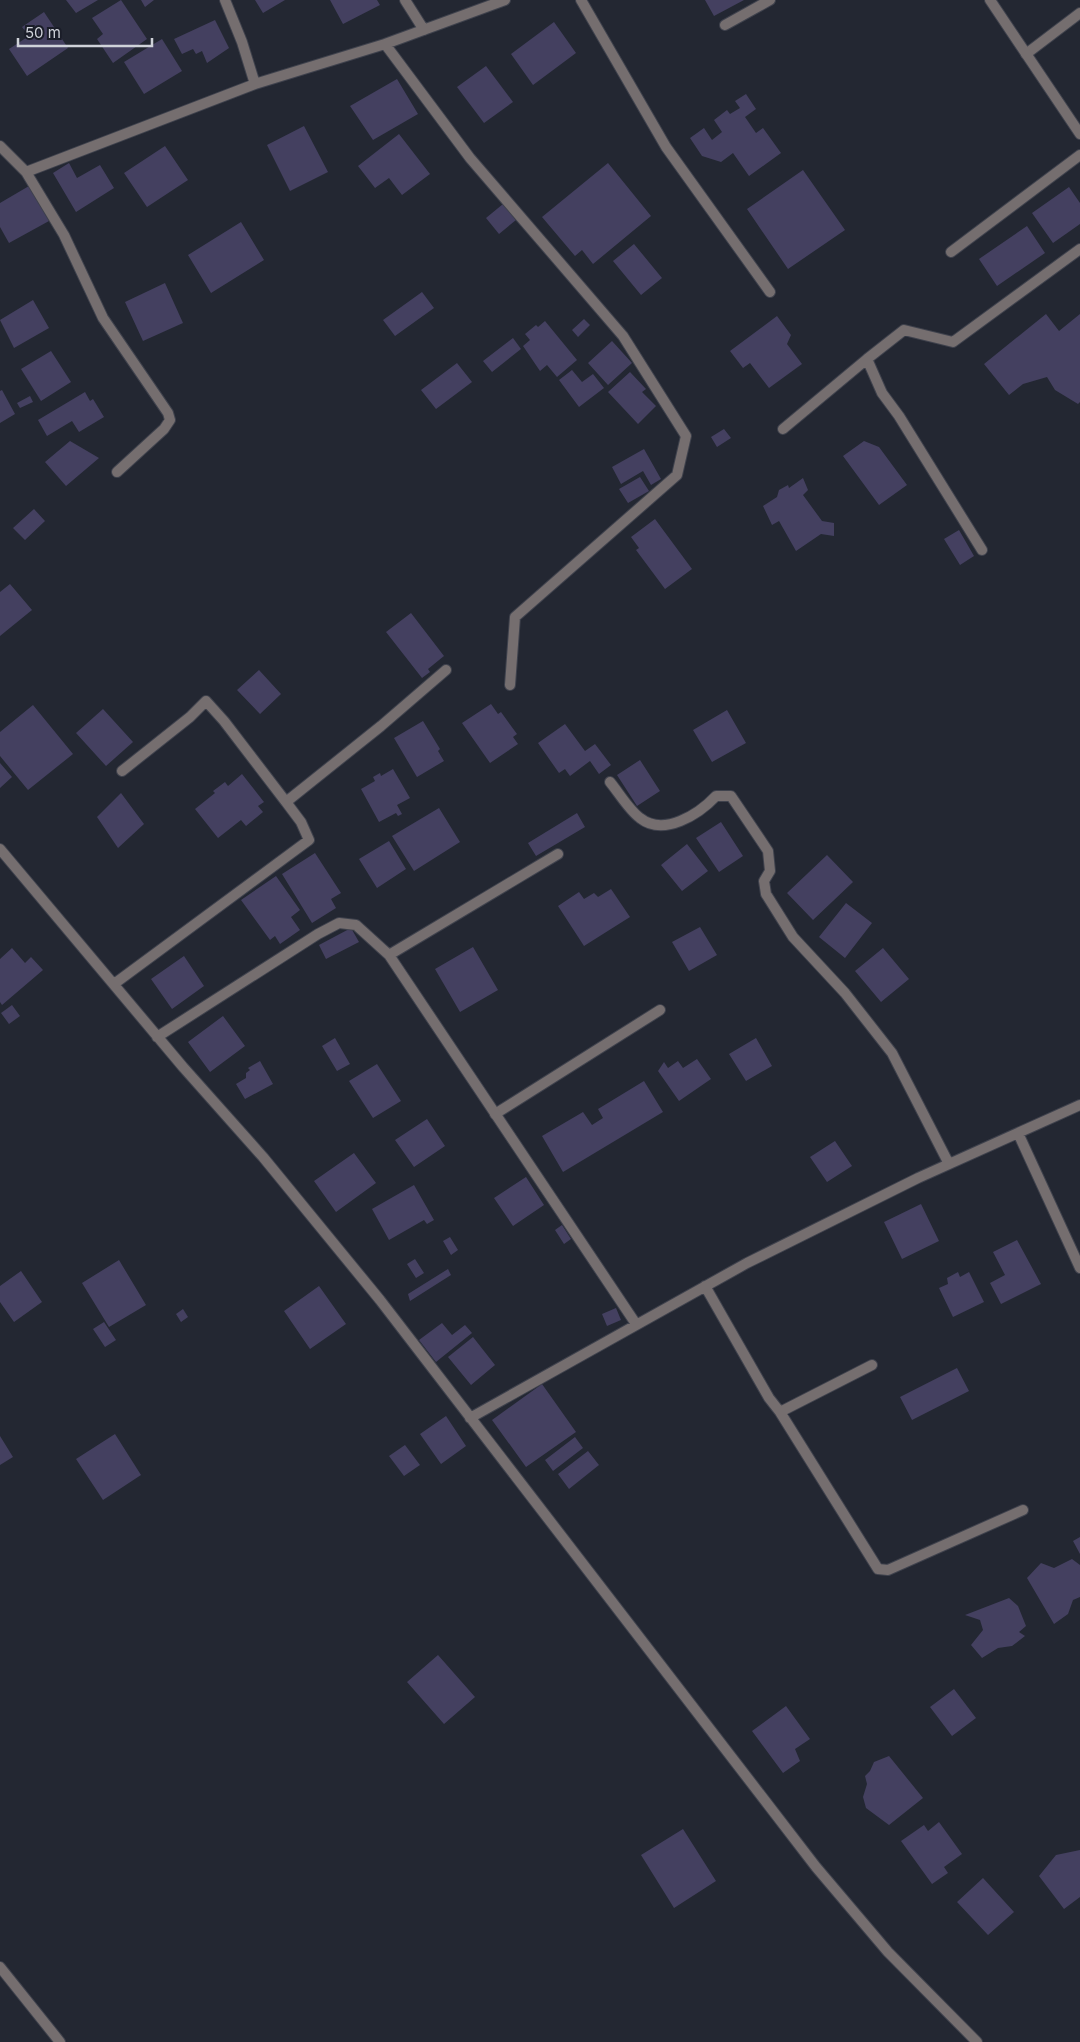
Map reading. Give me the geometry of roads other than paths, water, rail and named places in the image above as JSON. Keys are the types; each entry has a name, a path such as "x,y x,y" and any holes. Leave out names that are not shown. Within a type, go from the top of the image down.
{"street":[{"path":"225,0 256,84"},
{"path":"405,0 424,30"},
{"path":"26,172 256,84 385,44 506,0"},
{"path":"581,0 666,147 770,292"},
{"path":"725,25 770,0"},
{"path":"990,0 1080,134"},
{"path":"1026,54 1080,13"},
{"path":"385,44 470,158 623,336 686,436 677,475 515,617 510,684"},
{"path":"0,146 26,172 64,235 103,318 162,401 168,413 170,420 164,429 117,472"},
{"path":"951,252 1080,155"},
{"path":"783,429 904,330 953,342 1080,249"},
{"path":"868,359 882,392 900,416 982,550"},
{"path":"286,802 381,726 446,670"},
{"path":"114,984 309,840 301,822 224,721 206,701 122,771"},
{"path":"610,782 640,819 657,824 678,822 700,812 716,796 732,796 768,851 770,871 764,881 766,894 793,937 845,993 892,1053 949,1164"},
{"path":"0,849 157,1037 293,1194 380,1300 816,1868 888,1952 978,2042"},
{"path":"389,955 558,854"},
{"path":"157,1037 318,934 339,923 356,925 389,955 636,1324"},
{"path":"495,1114 660,1010"},
{"path":"470,1418 755,1258 949,1164 1080,1105"},
{"path":"1018,1133 1080,1268"},
{"path":"705,1286 769,1398 780,1412 878,1569 888,1570 1023,1510"},
{"path":"780,1412 872,1366"},
{"path":"0,1968 60,2042"}]}
